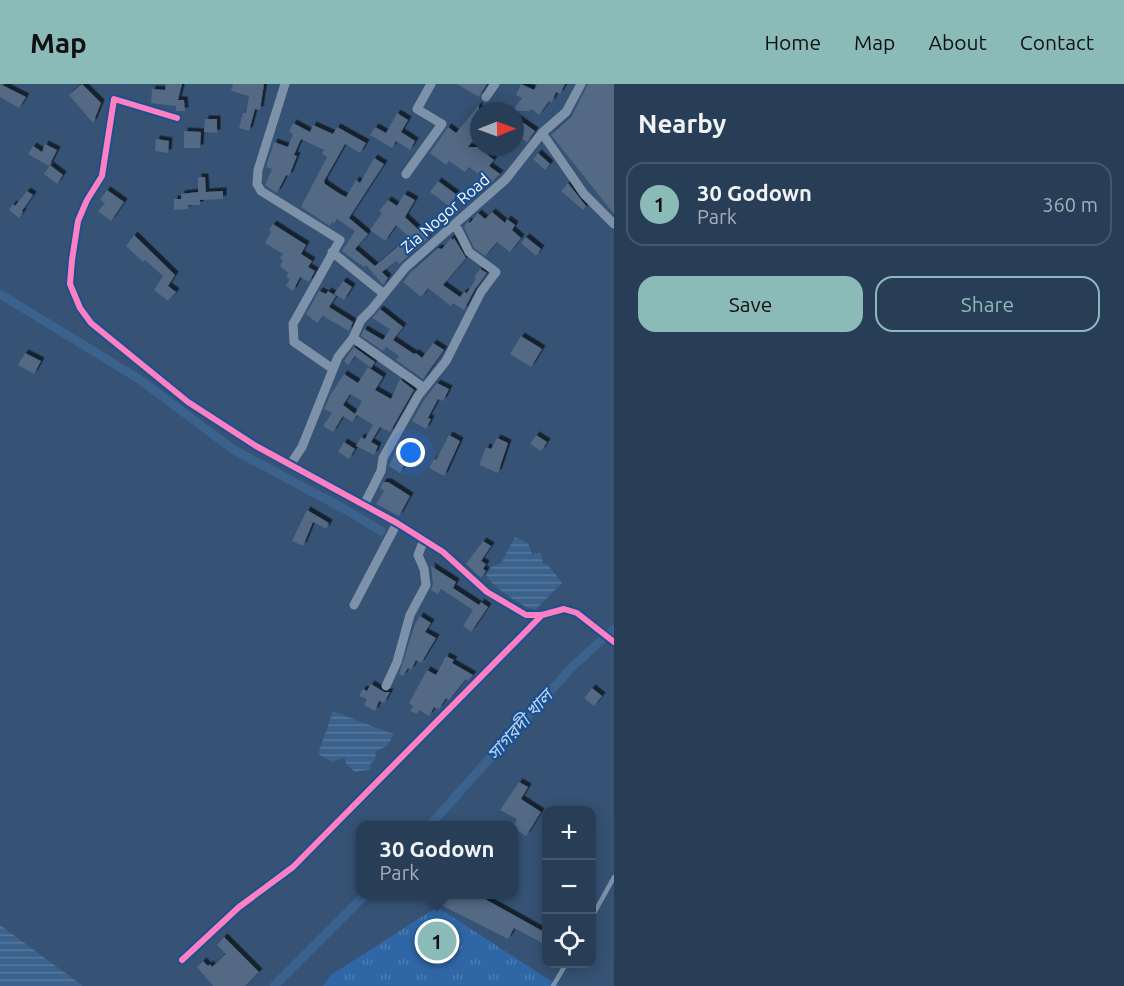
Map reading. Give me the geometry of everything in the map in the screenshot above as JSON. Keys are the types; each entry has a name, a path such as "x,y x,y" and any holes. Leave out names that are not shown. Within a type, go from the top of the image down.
{"street":[{"path":"285,84 258,170 258,184 261,191 340,240 293,324 294,342 333,369"},
{"path":"406,174 442,124 417,108 431,84"},
{"path":"486,97 495,84"},
{"name":"Zia Nogor Road","path":"290,465 302,447 338,357 353,338 361,320 406,267 506,179 542,133 566,112 580,84"},
{"path":"177,117 114,99 102,176 87,200 78,221 70,284 80,308 91,323 188,402 256,446 397,523 443,552 487,592 526,615 542,615 564,609 577,613 614,642"},
{"path":"542,133 584,194 614,224"},
{"path":"364,505 381,471 383,459 424,388 446,361 481,292 496,272 469,252 455,224"},
{"path":"332,252 384,294"},
{"path":"353,338 424,388"},
{"path":"354,605 397,523"},
{"path":"386,686 397,662 410,615 426,585 424,569 418,555 424,540"},
{"path":"182,960 239,907 293,867 542,615"}],"lane":[{"path":"593,914 614,877"},
{"path":"553,986 563,968"}],"green space":[{"path":"437,907 559,986 323,986 331,975"}],"shaded area":[{"path":"515,537 528,543 532,554 541,553 543,564 548,565 562,583 535,610 508,596 486,575 491,567 501,563"},
{"path":"333,711 394,734 387,746 376,751 375,760 370,764 371,769 355,772 346,764 345,758 332,762 318,754"},
{"path":"0,925 83,986 0,986"}],"building":[{"path":"0,84 26,97 19,108 0,97"},
{"path":"82,84 101,103 93,123 69,95"},
{"path":"166,84 182,84 178,100 184,100 185,111 176,111 176,106 151,103 152,89 165,90"},
{"path":"233,84 264,84 260,110 255,109 249,131 239,128 243,113 246,113 249,96 231,91"},
{"path":"457,84 487,84 479,97"},
{"path":"521,84 534,90 537,84 565,84 560,94 556,92 552,102 549,101 539,115 532,109 524,111 524,102 519,102 522,98 516,95"},
{"path":"588,84 614,84 614,214 551,135 572,116"},
{"path":"397,113 408,120 401,132 415,141 410,150 396,141 392,148 370,135 375,127 386,133"},
{"path":"470,116 470,144 468,147 470,147 470,156 489,156 494,160 489,166 500,174 491,183 469,167 465,172 449,161 446,165 430,153 448,127 456,133"},
{"path":"205,119 217,119 217,133 204,132"},
{"path":"293,123 310,132 313,125 333,134 337,127 366,143 360,153 345,144 324,181 325,184 346,197 356,180 360,183 374,158 384,164 349,218 368,234 355,249 375,266 408,236 396,225 385,241 370,230 382,213 379,211 388,200 397,206 404,194 415,200 405,217 428,239 399,264 396,261 382,272 388,278 383,285 366,265 364,267 342,251 355,231 337,219 330,226 301,207 327,157 322,154 324,150 301,139 289,176 286,175 277,193 265,185 272,169 266,167 274,142 288,147 293,134 289,132"},
{"path":"524,123 535,131 527,142 524,140"},
{"path":"184,131 201,132 200,148 184,148"},
{"path":"156,139 169,141 168,153 155,151"},
{"path":"45,144 57,150 49,166 28,154 33,146 42,152"},
{"path":"538,153 550,164 545,170 533,159"},
{"path":"50,165 63,175 57,184 44,174"},
{"path":"198,177 205,177 206,192 223,191 223,199 200,200 200,205 188,205 188,209 174,210 174,199 181,199 181,194 198,192"},
{"path":"438,181 457,195 449,206 430,192"},
{"path":"568,183 586,206 583,210 561,191"},
{"path":"107,190 124,202 111,221 98,211 105,203 100,200"},
{"path":"27,191 33,195 19,218 9,210"},
{"path":"492,212 505,223 507,219 515,225 512,230 521,238 510,252 497,242 485,256 474,248 464,227 478,213 485,219"},
{"path":"273,224 306,245 301,254 312,261 308,267 315,271 309,282 300,277 293,291 286,286 290,279 286,277 288,273 280,266 283,260 280,258 283,254 265,243"},
{"path":"134,235 175,275 168,286 176,292 168,301 154,290 163,276 126,246"},
{"path":"526,237 541,249 536,256 521,243"},
{"path":"451,238 453,240 454,238 466,258 443,285 460,297 464,292 467,293 480,269 487,273 464,310 453,303 451,306 428,288 421,297 403,282 438,248 442,249"},
{"path":"343,281 352,287 344,300 334,294"},
{"path":"319,291 326,294 328,291 336,296 329,307 353,322 349,331 323,316 317,323 306,314"},
{"path":"380,309 403,327 393,340 414,354 422,358 433,343 444,350 423,379 396,360 399,356 386,347 383,351 361,336 364,329 383,340 390,329 372,318"},
{"path":"521,336 542,349 531,367 510,354"},
{"path":"354,347 375,362 371,368 355,356 348,365 344,361"},
{"path":"25,353 41,361 34,374 18,365"},
{"path":"368,367 383,377 375,390 391,399 400,379 414,390 390,432 380,427 371,442 378,446 374,455 356,446 361,437 365,439 373,425 357,415 352,422 343,416 333,432 323,426 332,413 324,409 344,374 358,383","holes":["350,394 362,401 355,414 343,405"]},
{"path":"437,383 449,389 443,401 438,399 428,418 431,419 426,429 412,421"},
{"path":"449,435 460,441 444,476 429,468 434,459 436,460"},
{"path":"536,435 547,442 541,451 530,444"},
{"path":"497,438 508,443 498,473 479,465 486,447 491,449"},
{"path":"344,442 355,449 349,459 338,452"},
{"path":"400,442 413,449 400,473 389,466"},
{"path":"383,482 388,482 410,496 399,516 376,504 384,491 380,488"},
{"path":"307,510 329,523 326,529 313,522 303,546 292,541"},
{"path":"483,541 491,546 481,561 486,564 483,569 486,571 481,578 466,564"},
{"path":"431,566 456,582 453,588 479,605 481,602 488,607 471,632 463,626 473,610 441,589 438,594 431,590 433,584"},
{"path":"420,616 431,623 425,632 436,638 421,663 416,660 411,670 408,668 403,676 399,674 415,624"},
{"path":"446,656 454,660 452,663 473,675 468,681 466,679 449,700 446,698 439,709 434,707 429,716 419,710 417,714 410,711 413,706 409,703 427,670 436,675"},
{"path":"371,684 384,692 390,692 384,703 379,701 375,711 364,705 367,699 359,696 363,689 367,691"},
{"path":"592,688 602,696 594,706 584,698"},
{"path":"519,782 528,787 521,799 541,812 526,836 518,831 517,819 500,810"},
{"path":"439,899 485,899 542,931 542,943 514,928 508,939 437,903"},
{"path":"224,937 259,972 245,986 213,986 197,967 203,961 212,967 226,954 217,945"}],"waterway":[{"path":"0,294 139,379 234,450 381,531"},
{"name":"সাগরদী খাল","path":"434,821 573,666 614,629"},
{"name":"সাগরদী খাল","path":"274,986 361,899"}],"cycle path":[{"path":"177,118 114,99 102,176 87,200 78,221 72,260 70,284 80,308 91,323 188,402 256,446 397,523 443,552 487,592 526,615 542,615 564,609 577,613 614,642"},
{"path":"182,960 239,907 293,867 542,615"}],"place":[{"name":"30 Godown","path":"437,941"}]}
